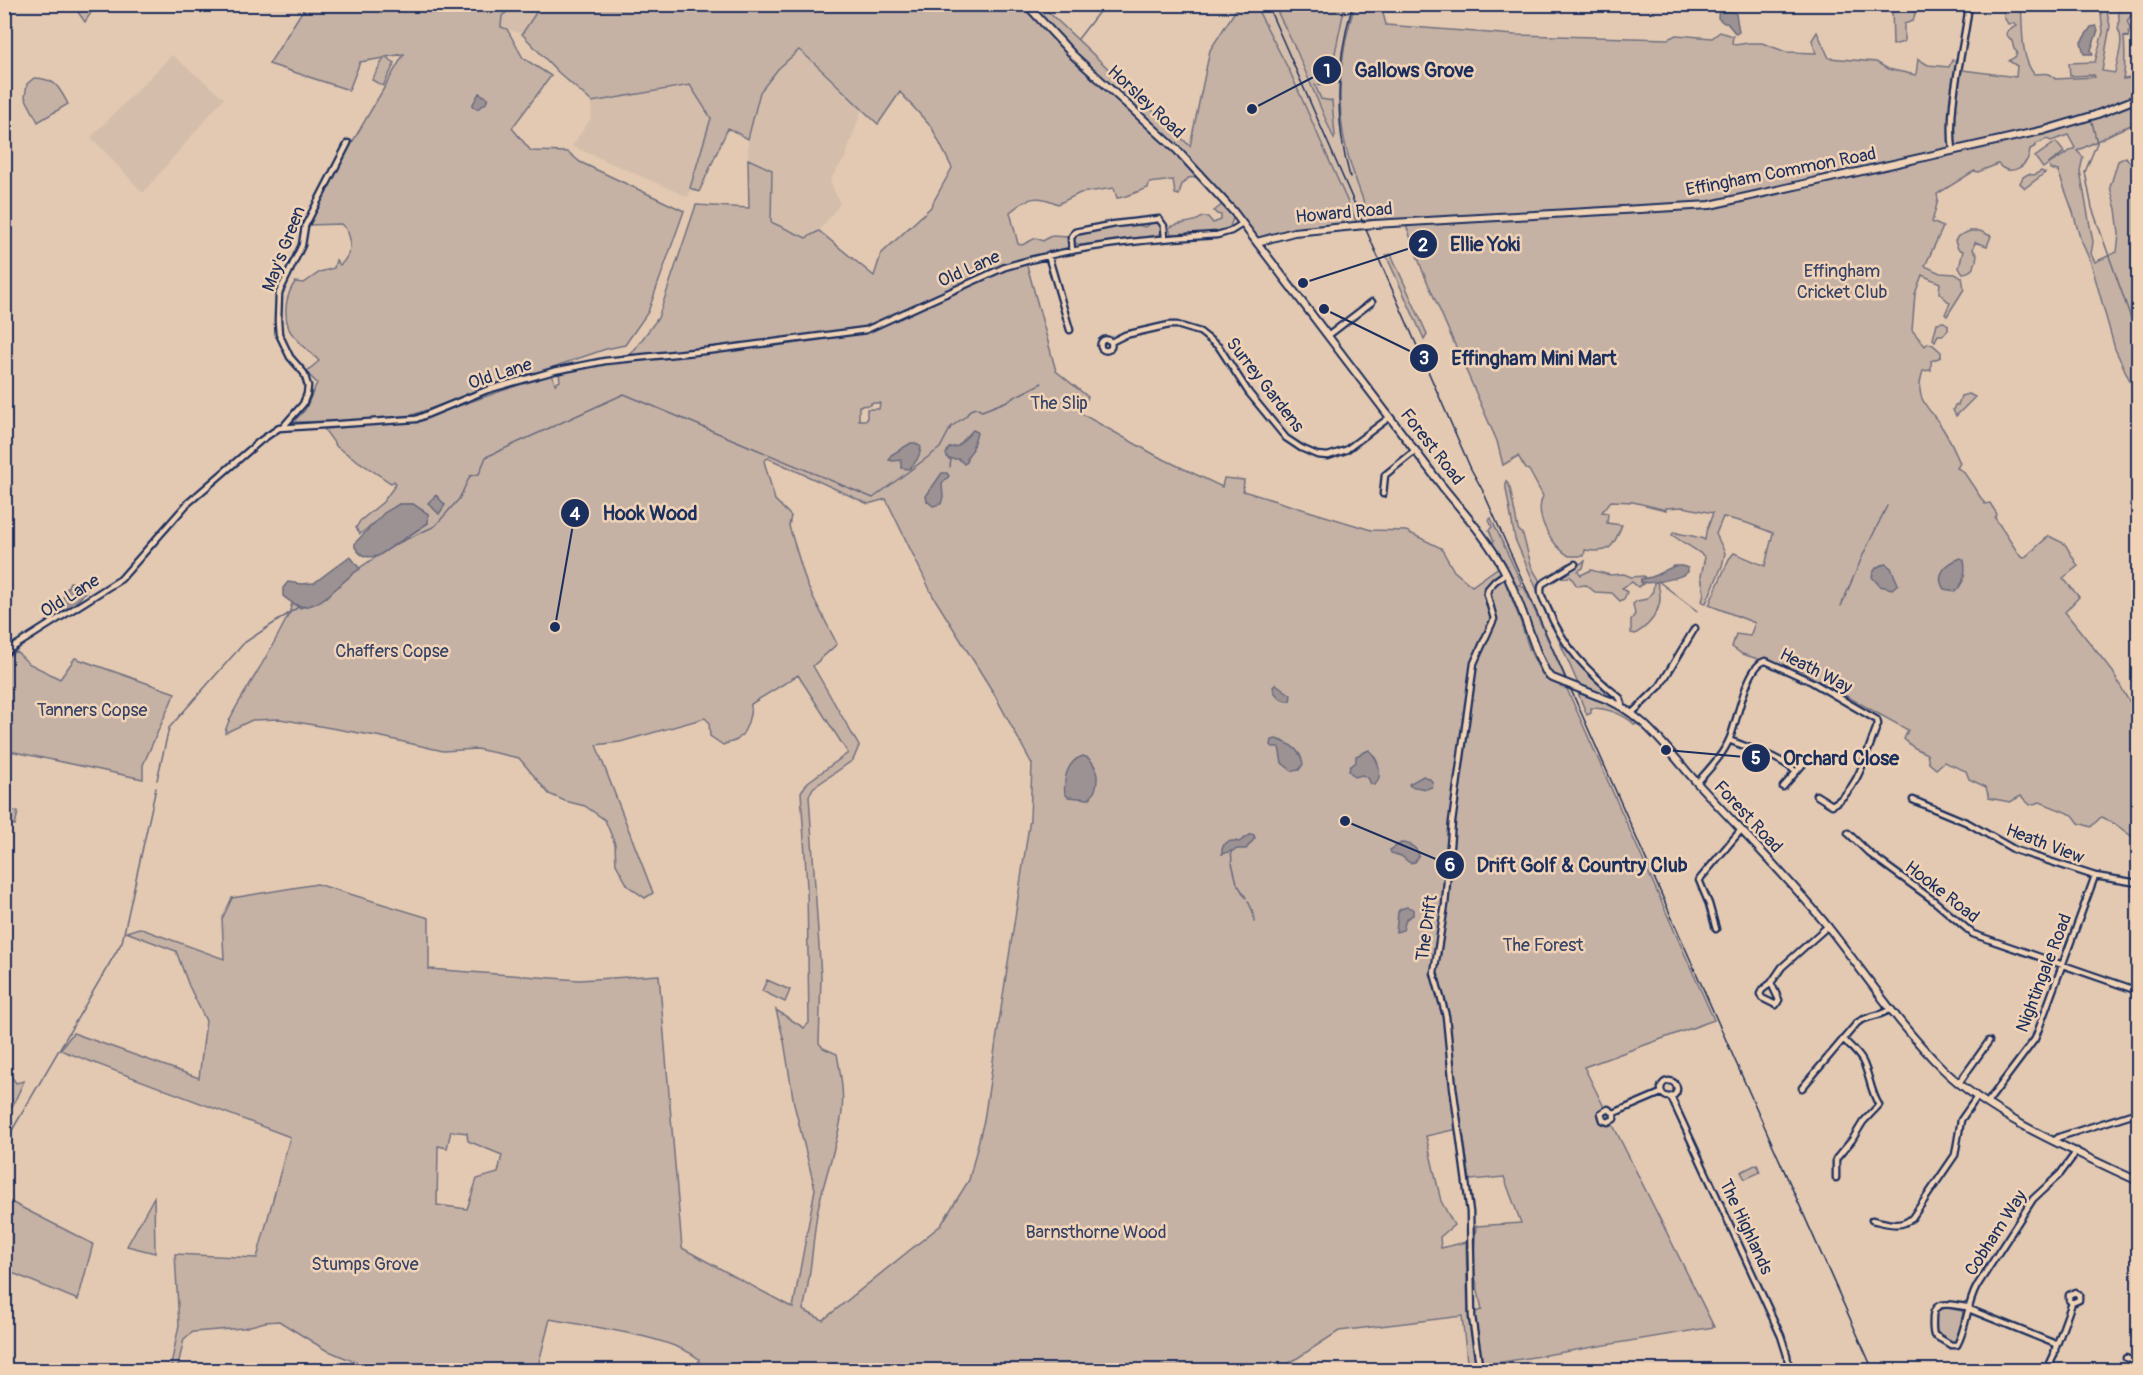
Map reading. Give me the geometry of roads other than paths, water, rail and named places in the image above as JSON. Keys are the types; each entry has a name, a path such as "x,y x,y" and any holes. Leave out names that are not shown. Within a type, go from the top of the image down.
{"street":[{"name":"Horsley Road","path":"1026,4 1074,56 1177,150 1242,224"},
{"path":"1953,150 1952,119 1958,68 1970,4"},
{"name":"Effingham Common Road","path":"1420,222 1710,205 2045,130 2095,115 2139,98"},
{"name":"May's Green","path":"283,427 303,404 308,386 304,373 290,357 279,334 279,293 302,245 305,226 348,143"},
{"path":"1072,250 1071,238 1075,232 1115,224 1159,219 1164,226 1165,238"},
{"name":"Howard Road","path":"1257,242 1294,231 1420,222"},
{"name":"Old Lane","path":"4,653 121,579 187,504 260,441 283,427 416,419 488,390 564,369 620,359 714,350 866,330 1005,267 1072,250 1131,241 1223,234 1242,224"},
{"name":"Forest Road","path":"1242,224 1470,520 1506,573 1538,655 1550,677 1622,706 1632,713 1828,927 1915,1039 1959,1083 1987,1103 2055,1140 2139,1181"},
{"name":"Howard Road","path":"1263,249 1272,238"},
{"path":"1048,255 1070,330"},
{"path":"1329,335 1372,302"},
{"name":"Surrey Gardens","path":"1111,342 1125,335 1177,324 1200,332 1219,347 1249,393 1286,438 1300,448 1317,455 1328,456 1346,450 1390,417"},
{"path":"1383,494 1385,476 1416,450"},
{"path":"1575,564 1542,584 1541,594 1568,648 1620,698 1622,706"},
{"name":"The Drift","path":"1480,1371 1472,1317 1470,1212 1446,1016 1434,973 1445,905 1452,822 1474,663 1494,619 1487,594 1488,589 1506,573"},
{"path":"1632,713 1660,686 1695,628"},
{"name":"Heath Way","path":"1697,783 1715,763 1729,740 1749,682 1758,664 1764,660 1812,682 1876,719 1878,724 1857,778 1849,790 1832,805 1816,795"},
{"path":"1729,740 1748,749 1767,753 1786,763 1796,772"},
{"path":"1783,787 1804,763"},
{"name":"Heath View","path":"1913,800 1968,823 2015,850 2095,876 2139,883"},
{"path":"1716,929 1700,880 1741,830"},
{"name":"Hooke Road","path":"1848,833 1870,854 1933,900 1973,934 2139,991"},
{"name":"Nightingale Road","path":"1987,1103 2033,1043 2095,876"},
{"path":"1771,982 1779,1001 1776,1005 1763,1000 1761,995 1763,988 1771,982 1786,963 1828,927"},
{"path":"1802,1088 1862,1019 1880,1016 1891,1009"},
{"path":"2136,1043 2139,1031"},
{"path":"1836,1178 1836,1159 1863,1122 1879,1105 1870,1091 1862,1061 1855,1050 1843,1039"},
{"path":"1959,1083 1989,1041"},
{"name":"The Highlands","path":"1614,1113 1661,1093 1663,1083 1671,1081 1677,1089 1671,1097 1781,1336 1789,1371"},
{"path":"1661,1093 1671,1097"},
{"path":"1872,1220 1898,1225 1912,1218 1955,1155 1961,1120 1977,1097"},
{"path":"2055,1140 2139,1112"},
{"name":"Cobham Way","path":"2056,1347 2053,1343 1971,1310 1969,1307 1938,1304 1933,1312 1933,1329 1936,1337 1951,1345 1957,1345 1969,1307 1970,1299 2033,1199 2060,1174 2077,1151"},
{"path":"2047,1371 2072,1303"},
{"path":"2126,1358 2139,1364"}],"waterway":[{"path":"1078,39 1105,4"},
{"path":"2092,122 2097,143 2085,172 2092,208 2138,338"},
{"path":"392,546 435,526 459,499 470,476 479,474 486,457 624,394 873,498 940,448 951,427 966,416 970,410 976,408 982,411 1042,383"},
{"path":"950,467 951,459"},
{"path":"1841,606 1887,506"},
{"path":"1658,581 1697,611"},
{"path":"157,780 169,728 244,643 300,606"},
{"path":"4,1144 122,942 156,788"},
{"path":"1231,851 1232,861"},
{"path":"1232,863 1237,883"},
{"path":"1238,885 1246,898"},
{"path":"1248,901 1254,922"}],"railway":[{"path":"1267,4 1471,469 1483,491 1873,1370"},
{"path":"1350,177 1341,134 1339,90 1343,47 1353,4"}],"place":[{"name":"Gallows Grove","path":"1252,109"},
{"name":"Ellie Yoki","path":"1303,283"},
{"name":"Effingham Mini Mart","path":"1324,309"},
{"name":"Hook Wood","path":"555,627"},
{"name":"Orchard Close","path":"1666,750"},
{"name":"Drift Golf & Country Club","path":"1345,821"}],"park label":[{"name":"Effingham Cricket Club","path":"1842,281"},
{"name":"The Slip","path":"1059,403"},
{"name":"Chaffers Copse","path":"392,651"},
{"name":"Tanners Copse","path":"92,710"},
{"name":"The Forest","path":"1543,945"},
{"name":"Barnsthorne Wood","path":"1096,1232"},
{"name":"Stumps Grove","path":"365,1264"}]}
